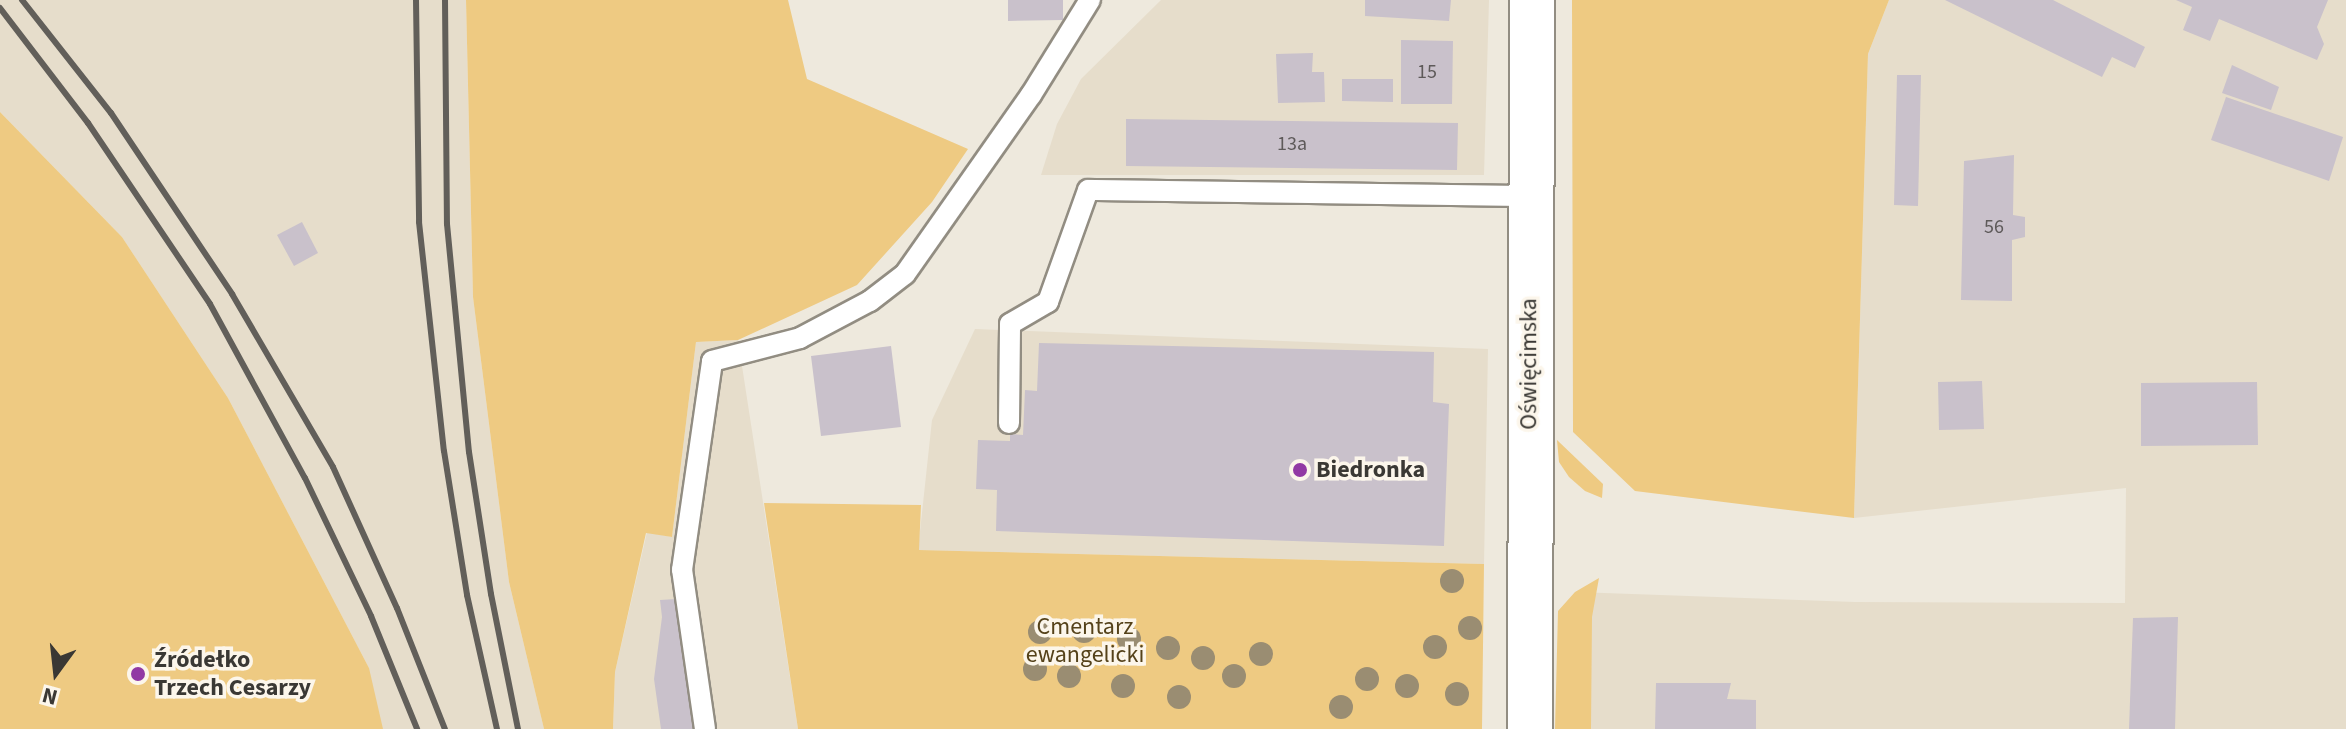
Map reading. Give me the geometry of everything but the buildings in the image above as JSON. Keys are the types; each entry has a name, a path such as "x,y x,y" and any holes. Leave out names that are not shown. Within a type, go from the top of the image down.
{"main road":[{"name":"Oświęcimska","path":"1530,729 1532,0"}],"lane":[{"path":"705,729 682,570 712,361 800,338 870,301 905,274 1031,95 1090,0"},
{"path":"1009,423 1010,324 1048,302 1088,190 1530,196"}],"shaded area":[{"path":"0,0 466,0 473,297 509,582 544,729 351,729 369,668 228,398 122,237 0,112"},
{"path":"1161,0 1489,0 1484,175 1041,175 1057,124 1081,79"},
{"path":"1889,0 2346,0 2346,729 1574,729 1576,592 1855,602 2125,603 2126,488 1854,518 1868,54"},
{"path":"975,329 1488,349 1484,564 918,550 932,420"},
{"path":"738,340 798,729 613,729 615,672 647,532 672,537 696,342"}],"green space":[{"path":"466,0 788,0 807,79 968,149 932,202 857,285 738,340 696,342 672,537 646,533 615,672 613,729 544,729 509,582 473,297"},
{"path":"1572,0 1889,0 1868,54 1854,518 1635,491 1573,432"},
{"path":"0,112 122,237 228,398 369,668 383,729 0,729"},
{"path":"1557,440 1603,484 1602,498 1585,491 1569,477 1559,462"},
{"name":"Cmentarz ewangelicki","path":"764,503 921,505 919,550 1484,564 1482,729 798,729"},
{"path":"1599,578 1592,617 1591,729 1555,729 1558,611 1575,592"}],"railway":[{"path":"22,0 111,113 232,294 333,467 397,608 445,729"},
{"path":"416,0 419,222 444,451 467,595 497,729"},
{"path":"445,0 447,224 469,452 491,594 518,729"},
{"path":"0,8 88,123 210,304 305,478 371,616 417,729"}],"place":[{"name":"Biedronka","path":"1300,470"},
{"name":"Źródełko Trzech Cesarzy","path":"138,674"}]}
